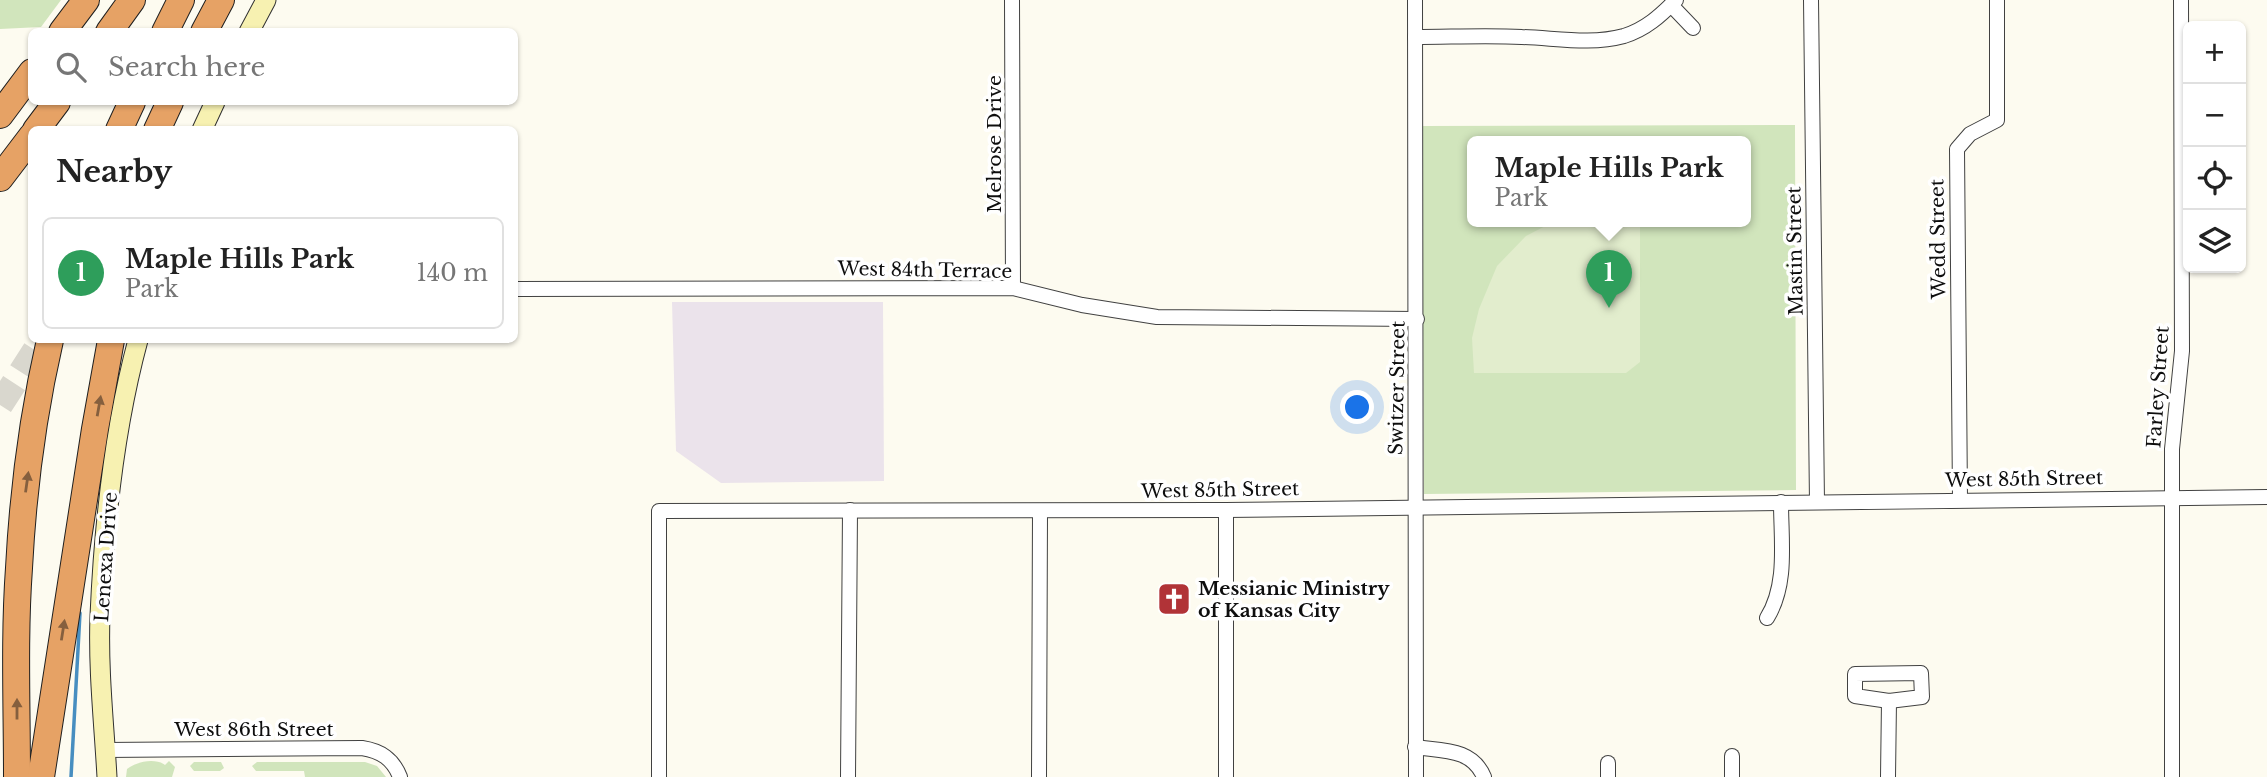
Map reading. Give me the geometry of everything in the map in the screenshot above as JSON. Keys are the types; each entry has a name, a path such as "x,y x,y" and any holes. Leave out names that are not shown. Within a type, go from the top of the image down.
{"highway":[{"path":"65,28 86,0"},
{"path":"112,28 132,0"},
{"path":"167,28 181,0"},
{"path":"206,28 221,0"},
{"path":"218,28 231,0"},
{"path":"0,115 28,77"},
{"path":"39,126 55,105"},
{"path":"121,126 131,105"},
{"path":"159,126 169,105"},
{"path":"177,126 185,105"},
{"path":"0,178 28,141"},
{"path":"17,777 18,569 32,440 49,343"},
{"path":"41,777 110,343"}],"street":[{"path":"251,28 266,0"},
{"name":"Melrose Drive","path":"1013,0 1013,288"},
{"name":"Switzer Street","path":"1415,0 1416,777"},
{"name":"Mastin Street","path":"1811,0 1816,502"},
{"name":"Wedd Street","path":"1960,499 1956,149 1970,134 1997,120 1997,0"},
{"name":"Farley Street","path":"2172,777 2172,449 2182,351 2181,0"},
{"path":"1415,37 1498,36 1588,41 1609,39 1653,23 1673,3 1693,28"},
{"path":"204,126 214,105"},
{"name":"West 84th Terrace","path":"518,289 1013,288 1082,305 1157,317 1417,319"},
{"name":"Lenexa Drive","path":"107,777 100,616 114,458 125,387 137,343"},
{"name":"West 85th Street","path":"659,777 659,511 1040,512 2267,497"},
{"path":"1767,618 1777,602 1780,586 1780,502"},
{"path":"848,777 850,510"},
{"path":"1226,510 1226,777"},
{"path":"1039,777 1040,512"},
{"path":"1921,673 1922,697 1889,701 1856,696 1856,674 1921,673"},
{"path":"1888,777 1889,701"},
{"path":"1415,747 1450,750 1462,754 1474,762 1484,777"},
{"name":"West 86th Street","path":"105,750 362,748 375,750 391,760 398,772"},
{"path":"1732,756 1732,777"}],"shaded area":[{"path":"672,302 883,302 884,481 721,483 676,451"}],"green space":[{"path":"0,0 61,0 41,27 0,29"},
{"path":"1795,125 1796,490 1424,494 1422,126"},
{"path":"1543,227 1640,227 1640,362 1626,373 1474,373 1472,338 1479,309 1497,266 1526,236"},
{"path":"152,761 165,765 169,761 175,767 172,777 126,777 127,769 136,764"},
{"path":"194,762 221,762 224,768 220,771 194,771 190,766"},
{"path":"257,762 365,762 377,766 386,777 305,777 304,771 256,771 252,766"}],"waterway":[{"path":"71,777 80,613"}],"tunnel":[{"path":"0,405 40,343"}],"place":[{"name":"Maple Hills Park","path":"1609,308"},
{"name":"Messianic Ministry of Kansas City","path":"1174,599"}]}
